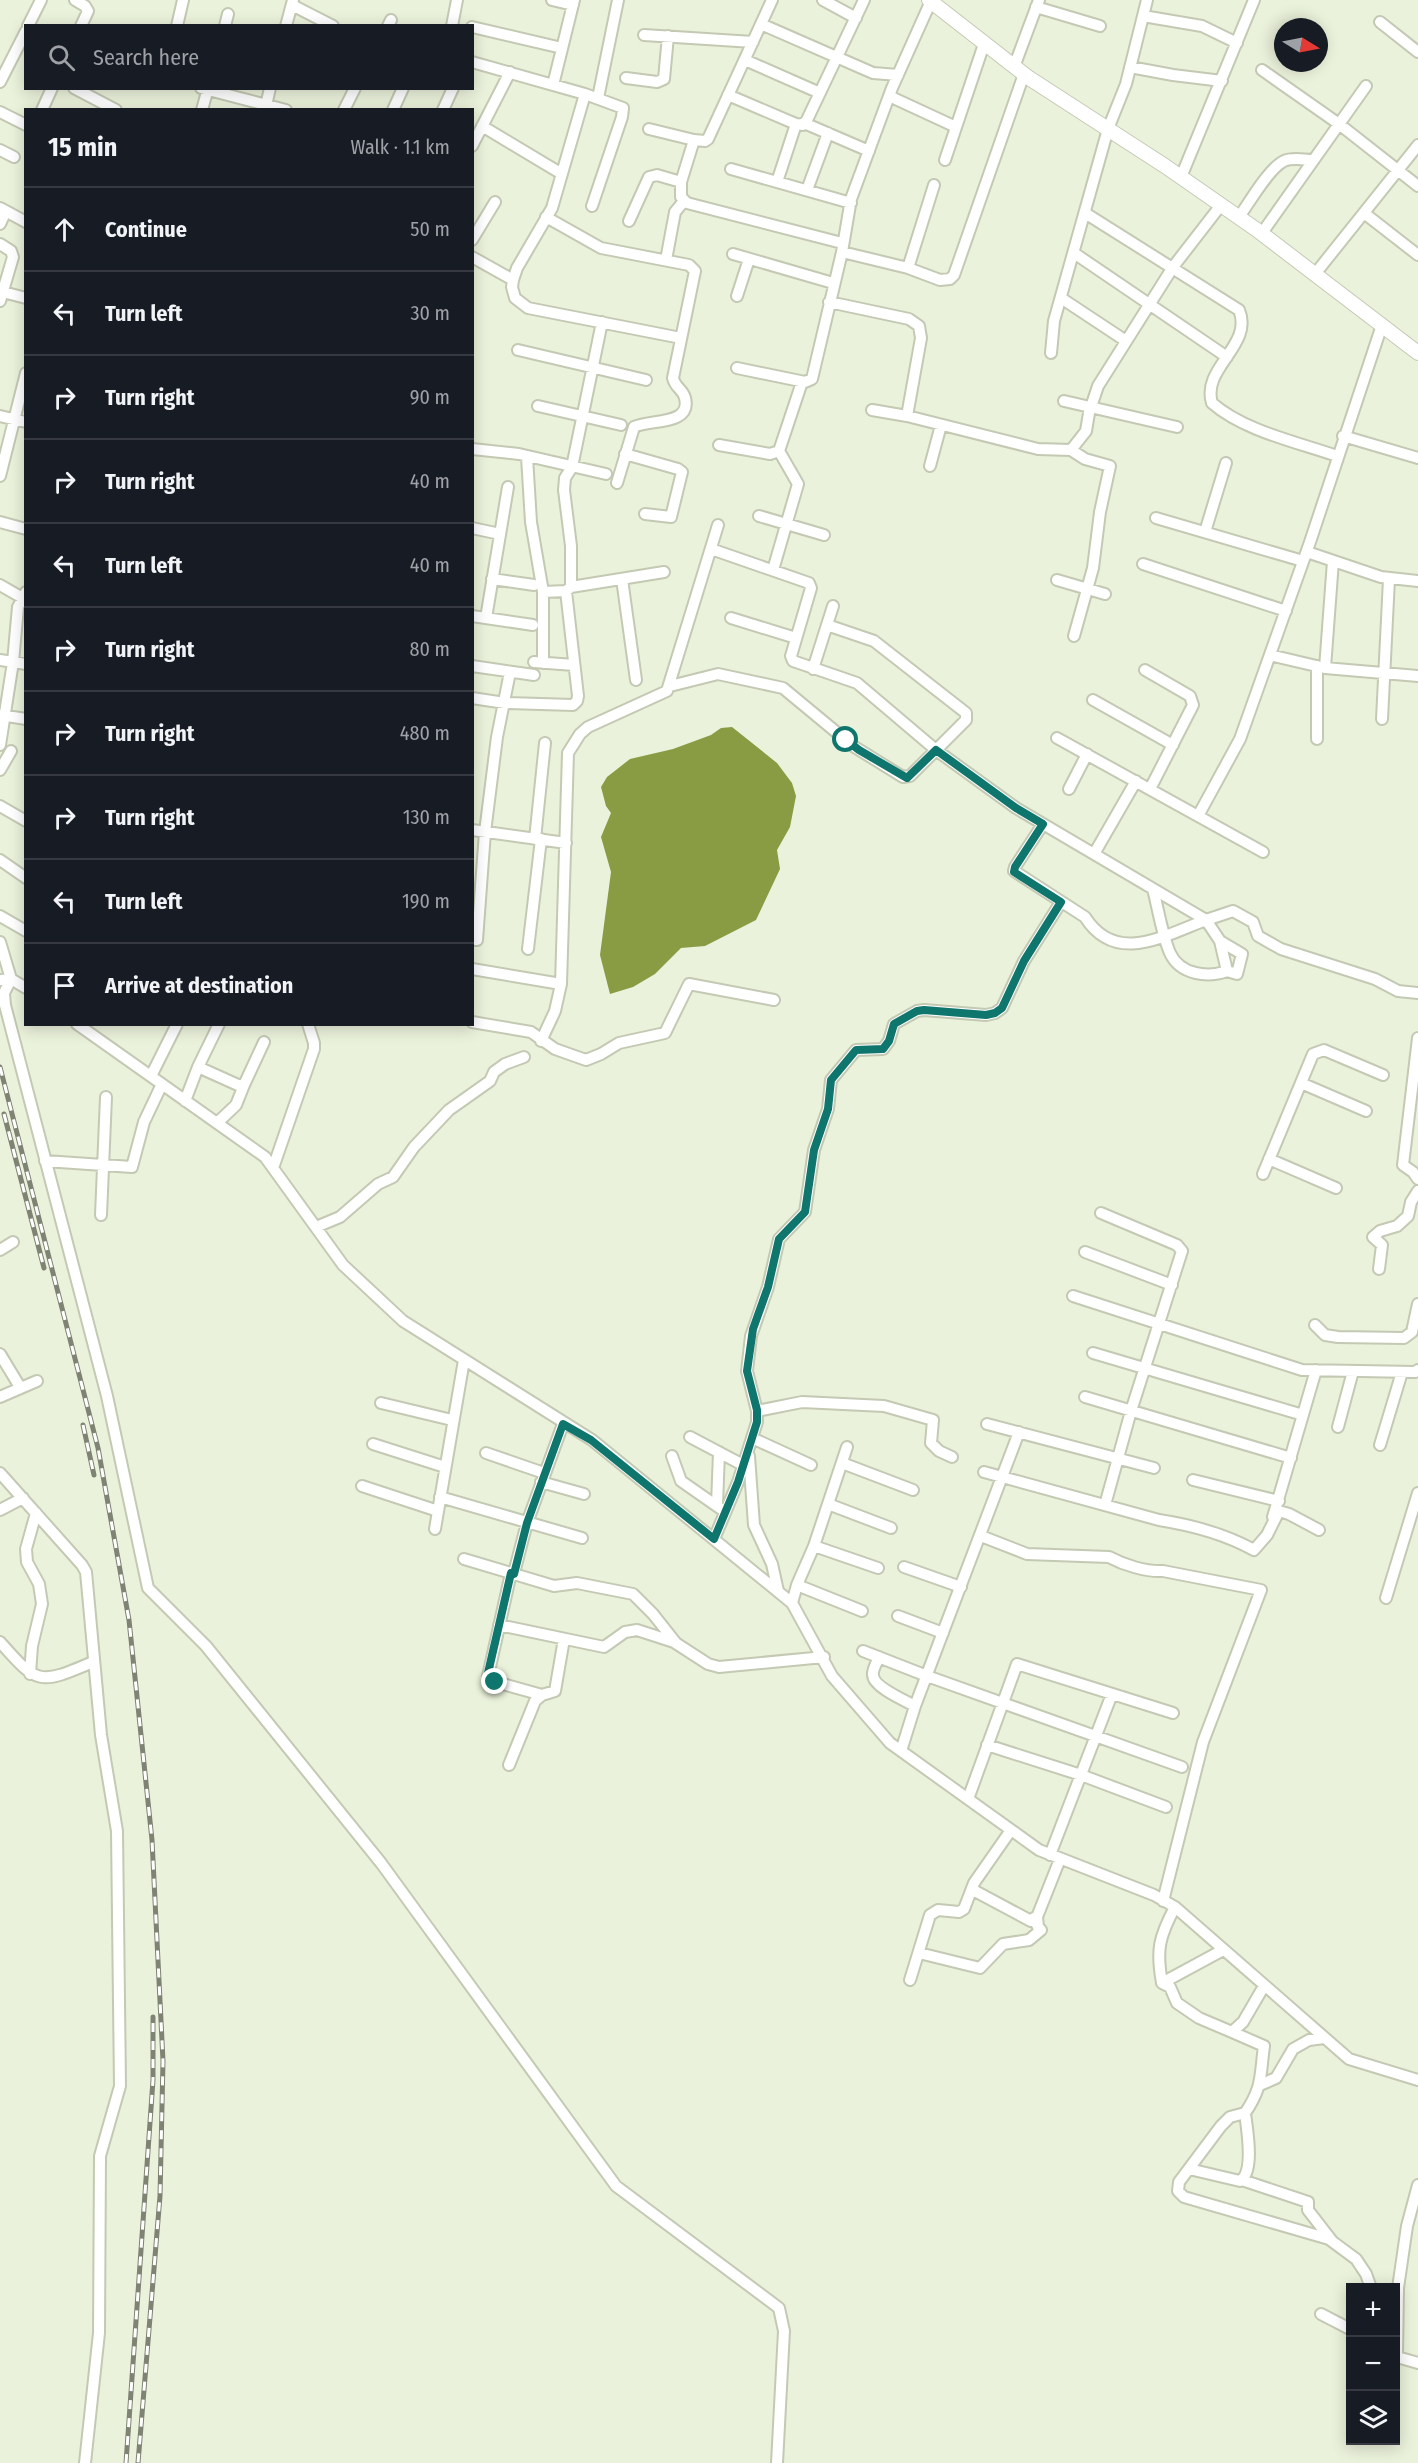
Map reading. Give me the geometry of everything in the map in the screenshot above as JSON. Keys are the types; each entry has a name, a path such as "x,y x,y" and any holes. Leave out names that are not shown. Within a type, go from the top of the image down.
{"street":[{"path":"29,24 41,0"},
{"path":"177,24 183,0"},
{"path":"452,24 457,0"},
{"path":"552,0 573,2 553,85"},
{"path":"598,98 618,0"},
{"path":"649,129 694,140 708,139 772,0"},
{"path":"823,0 856,18"},
{"path":"777,182 800,124 820,93 864,0"},
{"path":"1051,353 1054,321 1108,129 1130,67 1147,0"},
{"path":"1180,177 1254,0"},
{"path":"78,1 88,10 82,24"},
{"path":"737,368 802,382 809,382 813,375 851,203 889,96 930,1 1019,71 1262,233 1417,349"},
{"path":"287,24 292,3 329,24"},
{"path":"684,201 842,247 939,280 950,279 954,274 1019,71 1037,4 1100,26"},
{"path":"1143,16 1202,26 1237,42"},
{"path":"1380,22 1418,52"},
{"path":"761,24 836,59 873,73 898,75"},
{"path":"474,27 562,48"},
{"path":"0,82 24,35"},
{"path":"644,35 753,42"},
{"path":"626,78 657,82 664,79 668,36"},
{"path":"945,160 984,44"},
{"path":"745,60 820,93"},
{"path":"474,63 585,94 623,108 592,206"},
{"path":"1130,67 1222,81"},
{"path":"1262,70 1339,124 1418,186"},
{"path":"474,142 510,72"},
{"path":"1262,233 1366,86"},
{"path":"43,108 51,90"},
{"path":"78,90 112,108"},
{"path":"202,108 205,90"},
{"path":"208,90 265,108 270,90"},
{"path":"345,108 354,90"},
{"path":"394,108 402,90"},
{"path":"444,108 452,90"},
{"path":"585,94 552,208 517,268 512,287 515,298 528,308 681,338"},
{"path":"728,95 869,151"},
{"path":"889,96 956,127"},
{"path":"0,112 24,124"},
{"path":"482,126 562,174"},
{"path":"807,190 828,133"},
{"path":"666,260 675,212 684,201 681,182 694,140"},
{"path":"1315,274 1418,145"},
{"path":"0,150 14,158"},
{"path":"1239,217 1275,167 1292,159 1313,160"},
{"path":"731,169 851,203"},
{"path":"630,221 649,177 657,175 681,182"},
{"path":"908,268 934,185"},
{"path":"474,237 495,202"},
{"path":"1071,450 1086,431 1090,407 1098,386 1173,267 1221,205"},
{"path":"0,224 3,209 24,221"},
{"path":"1086,213 1239,310 1242,326 1236,344 1218,367 1212,387 1212,403 1226,416 1337,456"},
{"path":"1364,213 1418,255"},
{"path":"546,217 601,248 689,265 695,271 673,378 676,387 684,393 685,410 680,416 672,419 634,428 617,483"},
{"path":"0,244 13,254 2,291 24,297"},
{"path":"1074,253 1227,357"},
{"path":"733,254 833,283"},
{"path":"474,258 513,280"},
{"path":"737,296 749,259"},
{"path":"1061,298 1126,341"},
{"path":"829,302 909,319 919,326 921,338 907,416"},
{"path":"474,698 505,703 573,705 577,701 569,589 571,546 564,490 565,478 572,467 602,322"},
{"path":"1198,816 1237,747 1305,556 1382,325"},
{"path":"518,350 646,380"},
{"path":"1,470 24,381"},
{"path":"773,570 798,484 779,451 802,382"},
{"path":"1064,401 1177,427"},
{"path":"538,406 621,425"},
{"path":"872,410 907,416 1038,449 1071,450 1085,459 1110,466 1100,512 1088,590 1074,636"},
{"path":"0,416 24,422"},
{"path":"930,466 941,424"},
{"path":"1344,436 1418,458"},
{"path":"719,445 770,454 779,451"},
{"path":"474,449 527,457 606,474"},
{"path":"625,454 682,472 671,517 645,514"},
{"path":"527,457 538,589 538,663 574,665"},
{"path":"1205,532 1226,463"},
{"path":"486,618 508,487"},
{"path":"759,516 824,535"},
{"path":"1156,518 1205,532 1333,561 1389,579 1418,580"},
{"path":"0,522 24,528"},
{"path":"541,1041 555,1011 561,984 568,753 573,742 588,727 663,694 670,686 718,525"},
{"path":"474,528 500,534"},
{"path":"711,549 805,580 810,585 792,659 796,663 857,683 936,750 1016,808 1206,920 1220,941 1227,971"},
{"path":"1317,739 1321,667 1333,561"},
{"path":"1143,564 1286,611"},
{"path":"492,579 538,589 569,589 664,572"},
{"path":"622,579 636,680"},
{"path":"1382,718 1389,579"},
{"path":"1057,580 1105,594"},
{"path":"0,585 24,597"},
{"path":"0,745 2,715 13,662 18,607 24,598"},
{"path":"813,669 833,606"},
{"path":"474,616 532,625"},
{"path":"731,618 796,638"},
{"path":"670,686 718,674 783,688 853,746 903,777 910,776 966,720 966,712 874,641 827,625"},
{"path":"1270,655 1321,667 1418,676"},
{"path":"0,660 24,664"},
{"path":"474,666 534,675"},
{"path":"1145,670 1190,696 1193,700 1192,709 1150,789"},
{"path":"474,939 477,940 485,832 497,737 510,672"},
{"path":"1093,700 1173,745"},
{"path":"2,715 24,719"},
{"path":"1058,738 1263,852"},
{"path":"528,949 544,743"},
{"path":"0,770 11,751"},
{"path":"1069,789 1087,754"},
{"path":"1094,854 1136,781"},
{"path":"0,806 22,819"},
{"path":"1043,824 1014,872 1085,917 1090,926 1110,941 1139,945 1233,911 1253,922 1258,936 1281,949 1375,979 1398,991 1418,993"},
{"path":"474,830 566,843"},
{"path":"0,860 24,877"},
{"path":"1153,889 1170,955 1183,967 1198,974 1212,976 1227,971 1237,974 1242,954 1220,941"},
{"path":"721,1508 735,1489 757,1422 757,1410 747,1371 751,1336 768,1287 779,1239 805,1212 814,1150 828,1109 833,1076 856,1050 883,1049 889,1041 894,1024 917,1011 986,1015 1002,1008 1024,961 1061,902"},
{"path":"0,916 24,930"},
{"path":"0,942 5,980 5,1005 107,1396 148,1588 206,1646 381,1863 616,2186 779,2308 784,2331 777,2463"},
{"path":"474,969 561,984"},
{"path":"5,980 24,987"},
{"path":"474,1022 531,1032 555,1049 586,1060 619,1043 665,1033 690,984 774,1000"},
{"path":"80,1026 265,1157 343,1265 403,1321 591,1440 792,1603 824,1657 832,1676 890,1743 1039,1850 1154,1895 1175,1907 1349,2059 1418,2080"},
{"path":"151,1076 176,1026"},
{"path":"185,1101 198,1067 218,1026"},
{"path":"273,1168 314,1049 309,1026"},
{"path":"1418,1038 1403,1166 1413,1172 1418,1179"},
{"path":"217,1123 236,1105 264,1042"},
{"path":"1263,1174 1313,1054 1320,1050 1383,1075"},
{"path":"316,1227 340,1217 378,1184 393,1177 414,1148 449,1110 490,1081 494,1072 505,1064 524,1057"},
{"path":"198,1067 238,1085 244,1084"},
{"path":"1301,1083 1366,1111"},
{"path":"45,1161 132,1167 144,1122 162,1084"},
{"path":"101,1215 106,1097"},
{"path":"1269,1159 1336,1188"},
{"path":"1379,1269 1382,1245 1373,1237 1380,1231 1397,1226 1413,1217 1411,1202 1418,1191"},
{"path":"1101,1213 1181,1248 1182,1255 1131,1411 1105,1505"},
{"path":"0,1250 13,1242"},
{"path":"1085,1252 1172,1285"},
{"path":"1072,1296 1296,1368 1402,1372 1418,1370"},
{"path":"1404,1338 1412,1332 1418,1304"},
{"path":"1315,1325 1324,1335 1338,1337 1418,1338"},
{"path":"1093,1353 1303,1415"},
{"path":"0,1354 20,1387"},
{"path":"435,1529 464,1360"},
{"path":"1267,1535 1279,1502 1316,1370"},
{"path":"1338,1427 1353,1371"},
{"path":"1380,1445 1402,1372"},
{"path":"0,1397 37,1381"},
{"path":"1085,1397 1291,1458"},
{"path":"381,1402 452,1420"},
{"path":"757,1410 808,1402 894,1408 933,1420 931,1443 952,1457"},
{"path":"563,1424 542,1478 512,1573 488,1676 492,1681 542,1695 554,1693 564,1639"},
{"path":"987,1424 1154,1468"},
{"path":"901,1751 915,1706 1004,1477 1019,1432"},
{"path":"690,1437 743,1465"},
{"path":"752,1438 811,1466"},
{"path":"373,1444 445,1467"},
{"path":"792,1603 847,1447"},
{"path":"748,1449 754,1525 772,1564 778,1591"},
{"path":"714,1539 721,1508 719,1452"},
{"path":"486,1453 584,1494"},
{"path":"672,1456 681,1481 721,1508"},
{"path":"842,1462 913,1490"},
{"path":"984,1472 1159,1520 1174,1521 1233,1539 1254,1550 1267,1535 1279,1511 1319,1530"},
{"path":"0,1473 82,1564 86,1572 101,1735 117,1831 120,2086 100,2156 99,2333 85,2463"},
{"path":"1193,1479 1279,1502"},
{"path":"362,1486 438,1511"},
{"path":"1386,1598 1418,1493"},
{"path":"440,1497 582,1538"},
{"path":"0,1510 23,1498"},
{"path":"828,1504 891,1528"},
{"path":"30,1674 32,1646 42,1604 39,1584 27,1562 28,1537 36,1513"},
{"path":"981,1536 1027,1554 1109,1557 1151,1572 1163,1571 1261,1590 1203,1742 1163,1901"},
{"path":"814,1546 878,1568"},
{"path":"464,1559 554,1586 577,1583 633,1594 653,1614 676,1643"},
{"path":"904,1567 961,1587"},
{"path":"797,1585 861,1611"},
{"path":"898,1616 944,1633"},
{"path":"499,1625 604,1647 625,1632 637,1630 676,1643 708,1664 719,1667 824,1657"},
{"path":"0,1642 30,1674 54,1677 93,1662"},
{"path":"863,1651 1182,1767"},
{"path":"879,1657 873,1673 874,1681 890,1693 915,1706"},
{"path":"968,1799 1017,1664 1173,1713"},
{"path":"1038,1927 1037,1917 1055,1857 1081,1776 1112,1694"},
{"path":"509,1765 535,1701 542,1695"},
{"path":"987,1745 1166,1807"},
{"path":"910,1980 932,1913 938,1910 959,1912 964,1909 974,1883 1011,1830"},
{"path":"919,1953 980,1968 1003,1944 1029,1940 1041,1930 1034,1918 1031,1921 973,1890"},
{"path":"1162,1983 1157,1957 1166,1925 1175,1907"},
{"path":"1162,1983 1223,1950"},
{"path":"1162,1983 1170,1987 1177,2003 1199,2018 1264,2046 1260,2085 1254,2101 1245,2113 1230,2117 1189,2169 1178,2187 1178,2192 1184,2197 1324,2237 1356,2259 1369,2283"},
{"path":"1232,2032 1244,2022 1264,1986"},
{"path":"1260,2085 1276,2078 1293,2049 1309,2040 1324,2038"},
{"path":"1242,2180 1248,2170 1245,2113"},
{"path":"1189,2169 1242,2180 1308,2202 1308,2210 1334,2243"},
{"path":"1397,2337 1398,2288 1407,2226 1418,2185"},
{"path":"1321,2314 1346,2327"},
{"path":"1400,2356 1418,2363"}],"shaded area":[{"path":"732,727 777,763 792,783 796,796 790,827 777,850 780,869 756,920 705,946 681,948 655,974 633,987 610,994 600,955 611,872 601,837 611,813 606,806 601,787 607,777 630,759 673,749 711,735 721,728"}],"railway":[{"path":"0,1067 98,1448 129,1620 152,1840 163,2061 160,2196 138,2463"},
{"path":"4,1114 44,1268"},
{"path":"83,1425 94,1475"},
{"path":"126,2463 153,2080 153,2017"}],"route":[{"path":"495,1682 490,1679 488,1673 511,1573 514,1574 543,1473 563,1424 591,1440 714,1539 738,1482 757,1422 757,1410 747,1371 749,1342 768,1287 779,1239 805,1212 814,1150 830,1102 830,1084 833,1076 856,1050 878,1050 887,1046 894,1024 917,1011 986,1015 1002,1008 1024,961 1061,902 1014,872 1043,824 1016,808 936,750 907,778 846,740"}]}
